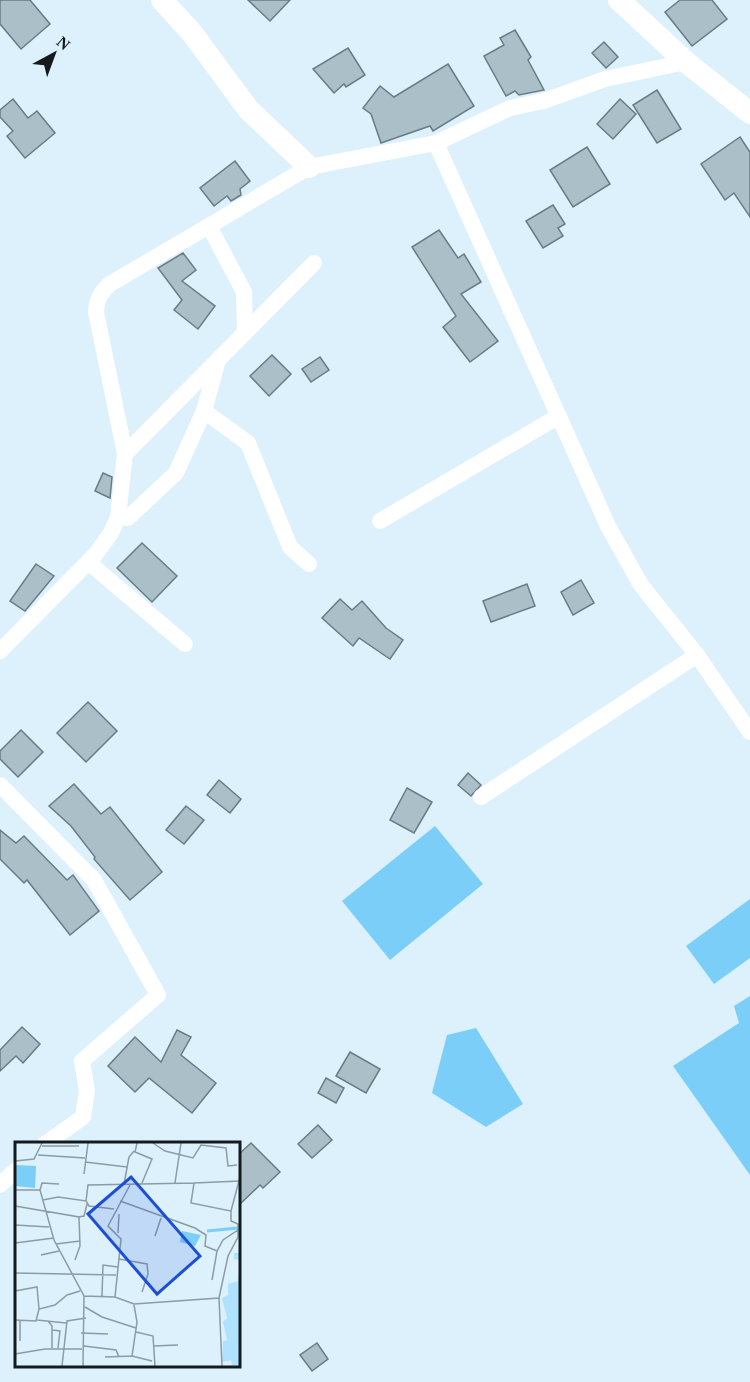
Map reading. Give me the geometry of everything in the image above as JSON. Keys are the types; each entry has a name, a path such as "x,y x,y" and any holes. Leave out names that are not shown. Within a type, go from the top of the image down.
{"main road":[{"path":"162,0 192,33 248,109 309,167"},
{"path":"628,3 686,62 750,113"}],"street":[{"path":"0,651 88,562 111,533 118,517 125,454 96,312 101,292 110,284 309,167 436,143 510,108 544,101 605,79 686,62"},
{"path":"436,143 608,526 641,585 697,655 750,732"},
{"path":"209,226 244,292 245,332"},
{"path":"125,454 314,262"},
{"path":"118,517 128,518 177,473 204,411 218,360"},
{"path":"204,411 248,443 290,547 309,564"},
{"path":"380,521 559,416"},
{"path":"88,562 184,644"},
{"path":"481,797 697,655"},
{"path":"0,784 94,880 158,995 82,1061 87,1091 83,1117 46,1142"},
{"path":"0,1185 15,1171"}],"water":[{"path":"435,826 483,884 390,960 342,901"},
{"path":"750,899 750,958 714,984 686,946"},
{"path":"750,996 750,1175 673,1066 739,1023 734,1006"},
{"path":"476,1028 523,1104 486,1127 432,1093 447,1035"}],"building":[{"path":"0,0 30,0 50,24 21,49 0,24"},
{"path":"248,0 290,0 270,21"},
{"path":"680,0 712,0 727,19 692,46 665,12"},
{"path":"515,30 531,57 528,60 544,90 519,95 515,91 506,96 484,56 504,45 500,38"},
{"path":"604,42 618,57 606,68 592,53"},
{"path":"348,48 365,75 346,87 344,84 334,93 313,69"},
{"path":"448,64 474,106 433,131 430,126 381,143 371,114 363,108 380,86 394,97"},
{"path":"657,90 681,129 657,143 633,105"},
{"path":"13,99 28,118 37,111 55,133 25,158 7,136 13,131 0,117 0,110"},
{"path":"620,99 636,114 613,139 597,124"},
{"path":"740,137 750,152 750,217 734,193 725,200 701,164"},
{"path":"587,147 610,184 573,207 550,170"},
{"path":"235,161 250,181 240,189 241,195 231,201 227,196 214,206 200,188"},
{"path":"553,205 565,224 558,228 563,236 543,248 526,221"},
{"path":"439,230 458,258 464,254 481,282 461,294 498,341 470,362 443,327 456,316 412,247"},
{"path":"183,253 196,270 182,281 215,306 198,329 174,310 182,300 158,268"},
{"path":"272,355 291,374 269,396 250,376"},
{"path":"320,357 329,370 311,382 302,369"},
{"path":"103,473 112,477 110,498 95,491"},
{"path":"142,543 177,576 152,602 117,568"},
{"path":"36,564 54,576 25,611 10,601"},
{"path":"581,580 594,603 573,615 561,592"},
{"path":"527,584 535,606 491,622 483,601"},
{"path":"340,599 352,610 362,601 386,628 403,640 390,659 359,638 353,646 322,618"},
{"path":"88,702 117,731 86,762 57,733"},
{"path":"21,730 43,752 18,777 0,759 0,751"},
{"path":"468,773 481,785 471,796 458,785"},
{"path":"219,780 241,799 230,813 207,795"},
{"path":"74,784 101,814 110,807 162,872 130,900 94,859 95,857 71,826 49,806"},
{"path":"407,788 432,802 414,833 390,820"},
{"path":"186,806 204,820 184,844 166,830"},
{"path":"0,830 16,843 24,836 67,880 73,875 99,911 70,935 27,880 24,883 0,859"},
{"path":"22,1027 40,1044 23,1063 16,1056 0,1071 0,1050"},
{"path":"177,1030 191,1037 181,1055 216,1083 192,1113 149,1078 135,1092 108,1066 135,1037 161,1062"},
{"path":"350,1052 380,1069 366,1093 336,1076"},
{"path":"326,1078 344,1088 336,1103 318,1093"},
{"path":"318,1125 332,1140 312,1158 298,1144"},
{"path":"251,1143 280,1172 263,1188 260,1185 240,1204 240,1153"},
{"path":"317,1343 328,1359 312,1371 300,1355"}]}
